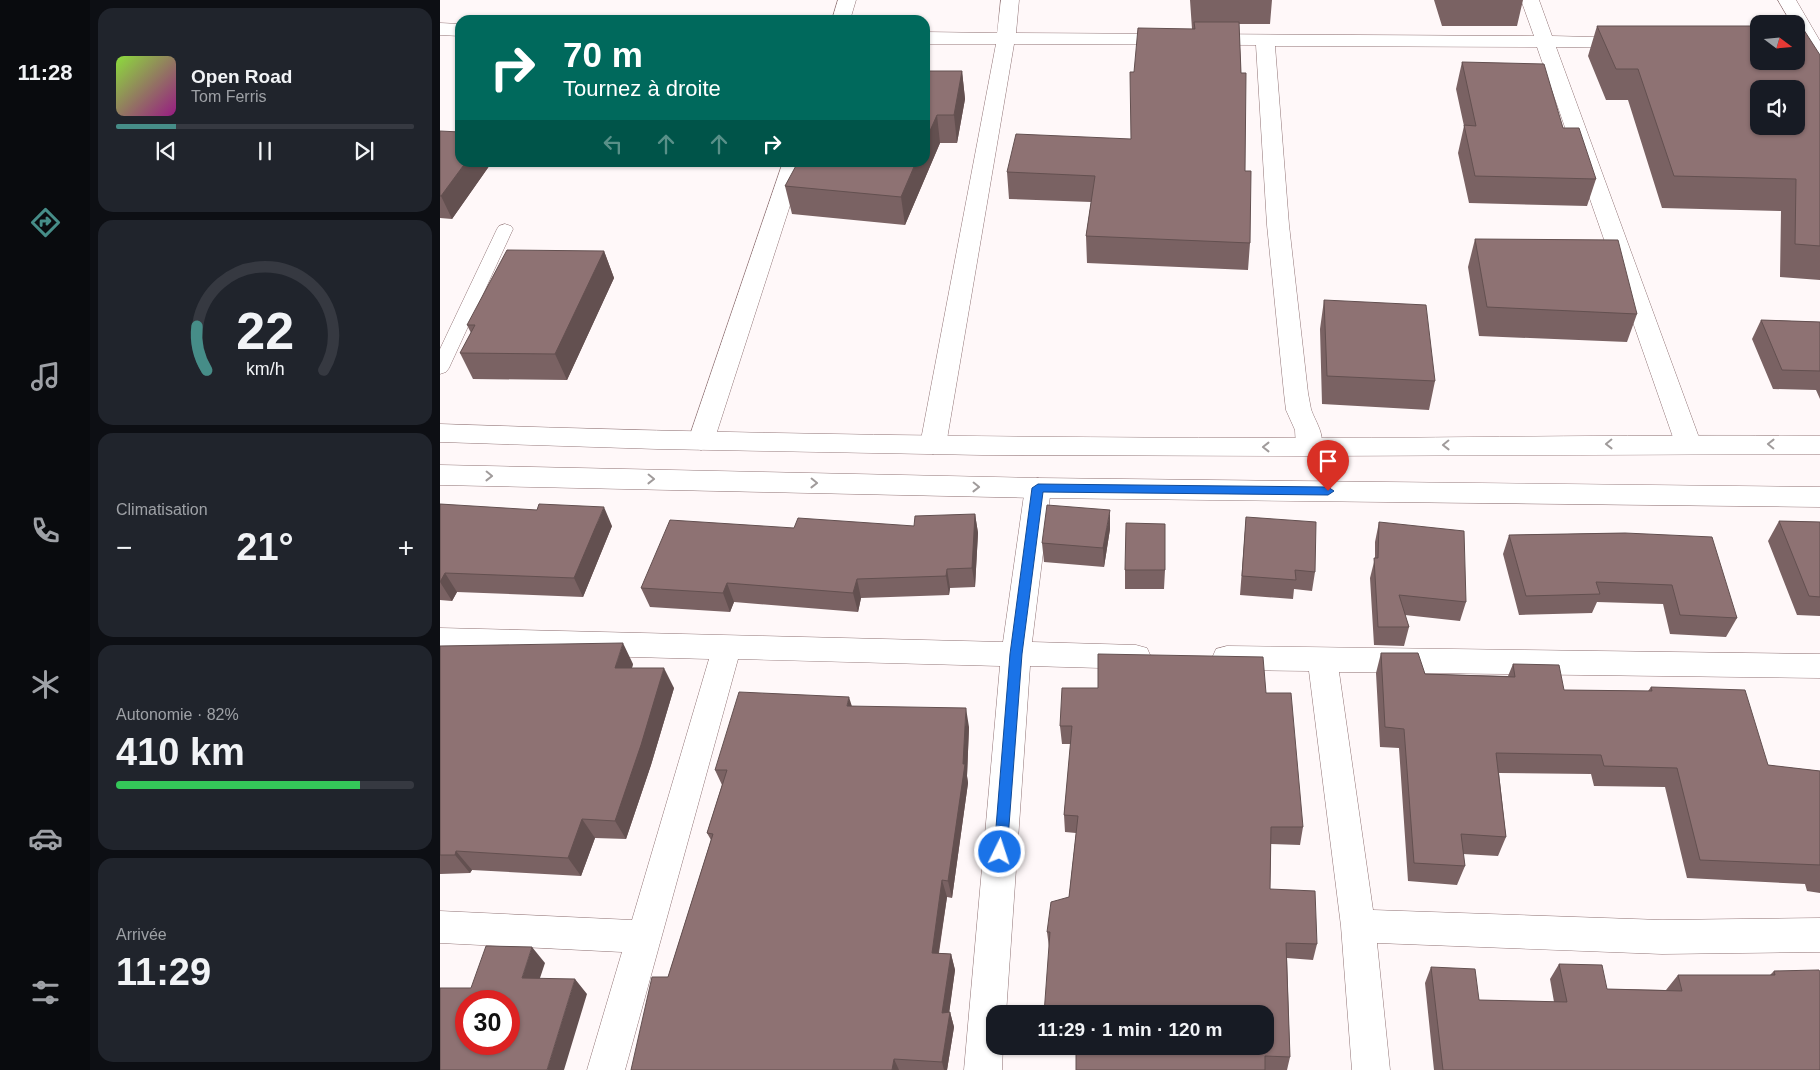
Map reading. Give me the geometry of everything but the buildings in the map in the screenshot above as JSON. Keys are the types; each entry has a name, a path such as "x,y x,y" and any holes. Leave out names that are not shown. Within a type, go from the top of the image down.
{"street":[{"path":"843,15 848,0"},
{"path":"933,445 1006,38 1010,0"},
{"path":"1530,0 1688,443"},
{"path":"1787,0 1809,48"},
{"path":"440,30 455,30"},
{"path":"930,38 1642,42"},
{"path":"1265,40 1279,235 1296,393 1299,410 1308,430 1309,447"},
{"path":"701,441 792,167"},
{"path":"440,433 701,441 933,445 1309,447 1688,443 1820,445"},
{"path":"440,475 1038,488 1820,497"},
{"path":"983,1070 1016,654 1038,488"},
{"path":"440,640 1164,657"},
{"path":"606,1070 727,647"},
{"path":"1204,658 1820,666"},
{"path":"1322,660 1358,926 1371,1070"},
{"path":"1358,926 1662,937 1820,935"},
{"path":"440,928 645,937"}],"lane":[{"path":"440,368 505,229"}],"route":[{"path":"1000,852 1016,654 1038,488 1328,491"}]}
